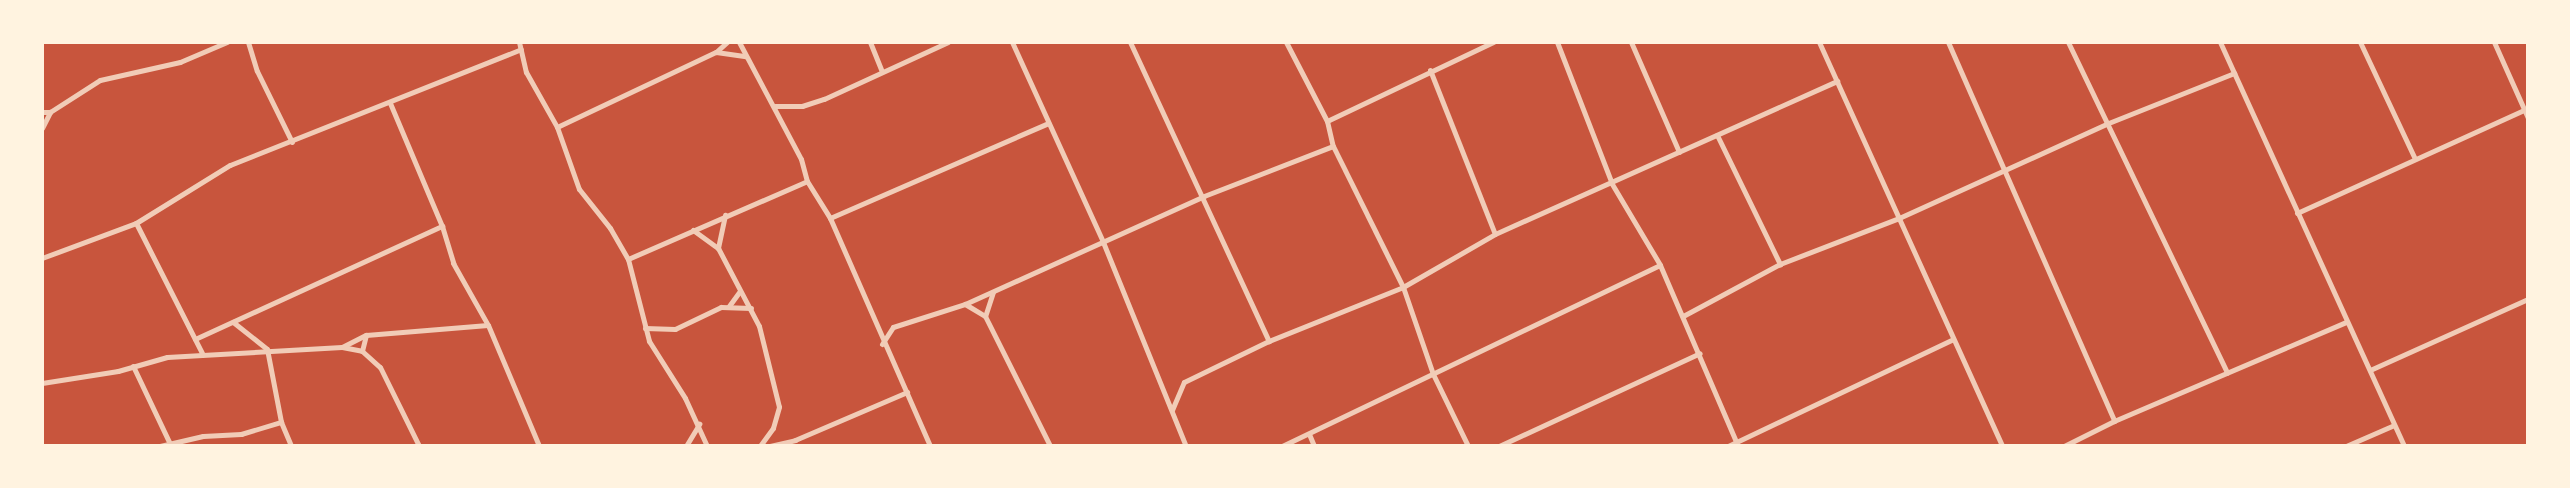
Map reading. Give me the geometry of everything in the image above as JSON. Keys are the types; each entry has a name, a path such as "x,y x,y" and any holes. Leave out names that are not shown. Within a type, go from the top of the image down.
{"street":[{"path":"42,128 50,112 100,80 180,62 227,42"},
{"path":"248,42 261,79 292,142"},
{"path":"519,42 526,72 557,127 579,189 610,228 628,259 645,328 664,368 699,423 707,446"},
{"path":"557,127 716,51 727,42"},
{"path":"740,42 775,106 807,181 830,218 882,344 908,392 930,446"},
{"path":"870,42 882,71"},
{"path":"775,106 802,106 824,99 948,42"},
{"path":"1012,42 1103,242 1133,324 1186,446"},
{"path":"1130,42 1204,196 1269,341"},
{"path":"1286,42 1327,121 1333,147 1403,287 1433,374 1468,446"},
{"path":"1327,121 1493,42"},
{"path":"1557,42 1612,184 1660,265 1738,444"},
{"path":"1631,42 1679,152"},
{"path":"1819,42 2002,446"},
{"path":"1948,42 2006,169 2114,421"},
{"path":"2068,42 2227,373"},
{"path":"2220,42 2404,446"},
{"path":"2360,42 2415,159"},
{"path":"2494,42 2526,109 2528,118"},
{"path":"42,258 136,223 230,165 521,49"},
{"path":"716,51 746,56"},
{"path":"1430,70 1495,234"},
{"path":"1683,315 1780,264 1899,218 2106,124 2234,73"},
{"path":"1172,410 1184,382 1269,341 1403,287 1495,234 1612,184 1837,81"},
{"path":"390,103 442,226 453,263 488,325 539,446"},
{"path":"2297,213 2526,109"},
{"path":"42,112 50,112"},
{"path":"830,218 1048,123"},
{"path":"1717,135 1780,264"},
{"path":"882,344 893,327 965,304 1204,196 1333,147"},
{"path":"628,259 807,181"},
{"path":"718,248 725,215"},
{"path":"136,223 202,353"},
{"path":"195,339 442,226"},
{"path":"693,230 718,248 739,292 751,308 779,407 773,428 760,446"},
{"path":"1282,446 1660,265"},
{"path":"729,306 739,292"},
{"path":"986,316 993,292"},
{"path":"2370,370 2528,299"},
{"path":"965,304 986,316 1050,446"},
{"path":"645,328 675,329 710,310 729,306 751,308"},
{"path":"233,322 267,349 280,422 291,446"},
{"path":"2064,446 2114,421 2346,322"},
{"path":"342,347 366,335 488,325"},
{"path":"362,351 366,335"},
{"path":"1728,446 1738,444 1953,339"},
{"path":"42,383 133,366 167,357 267,349 342,347 362,351 380,367 419,446"},
{"path":"1499,446 1700,353"},
{"path":"133,366 170,445"},
{"path":"770,446 795,440 908,392"},
{"path":"160,446 203,436 241,434 280,422"},
{"path":"686,446 699,423"},
{"path":"2346,446 2394,425"},
{"path":"1309,434 1314,446"}]}
